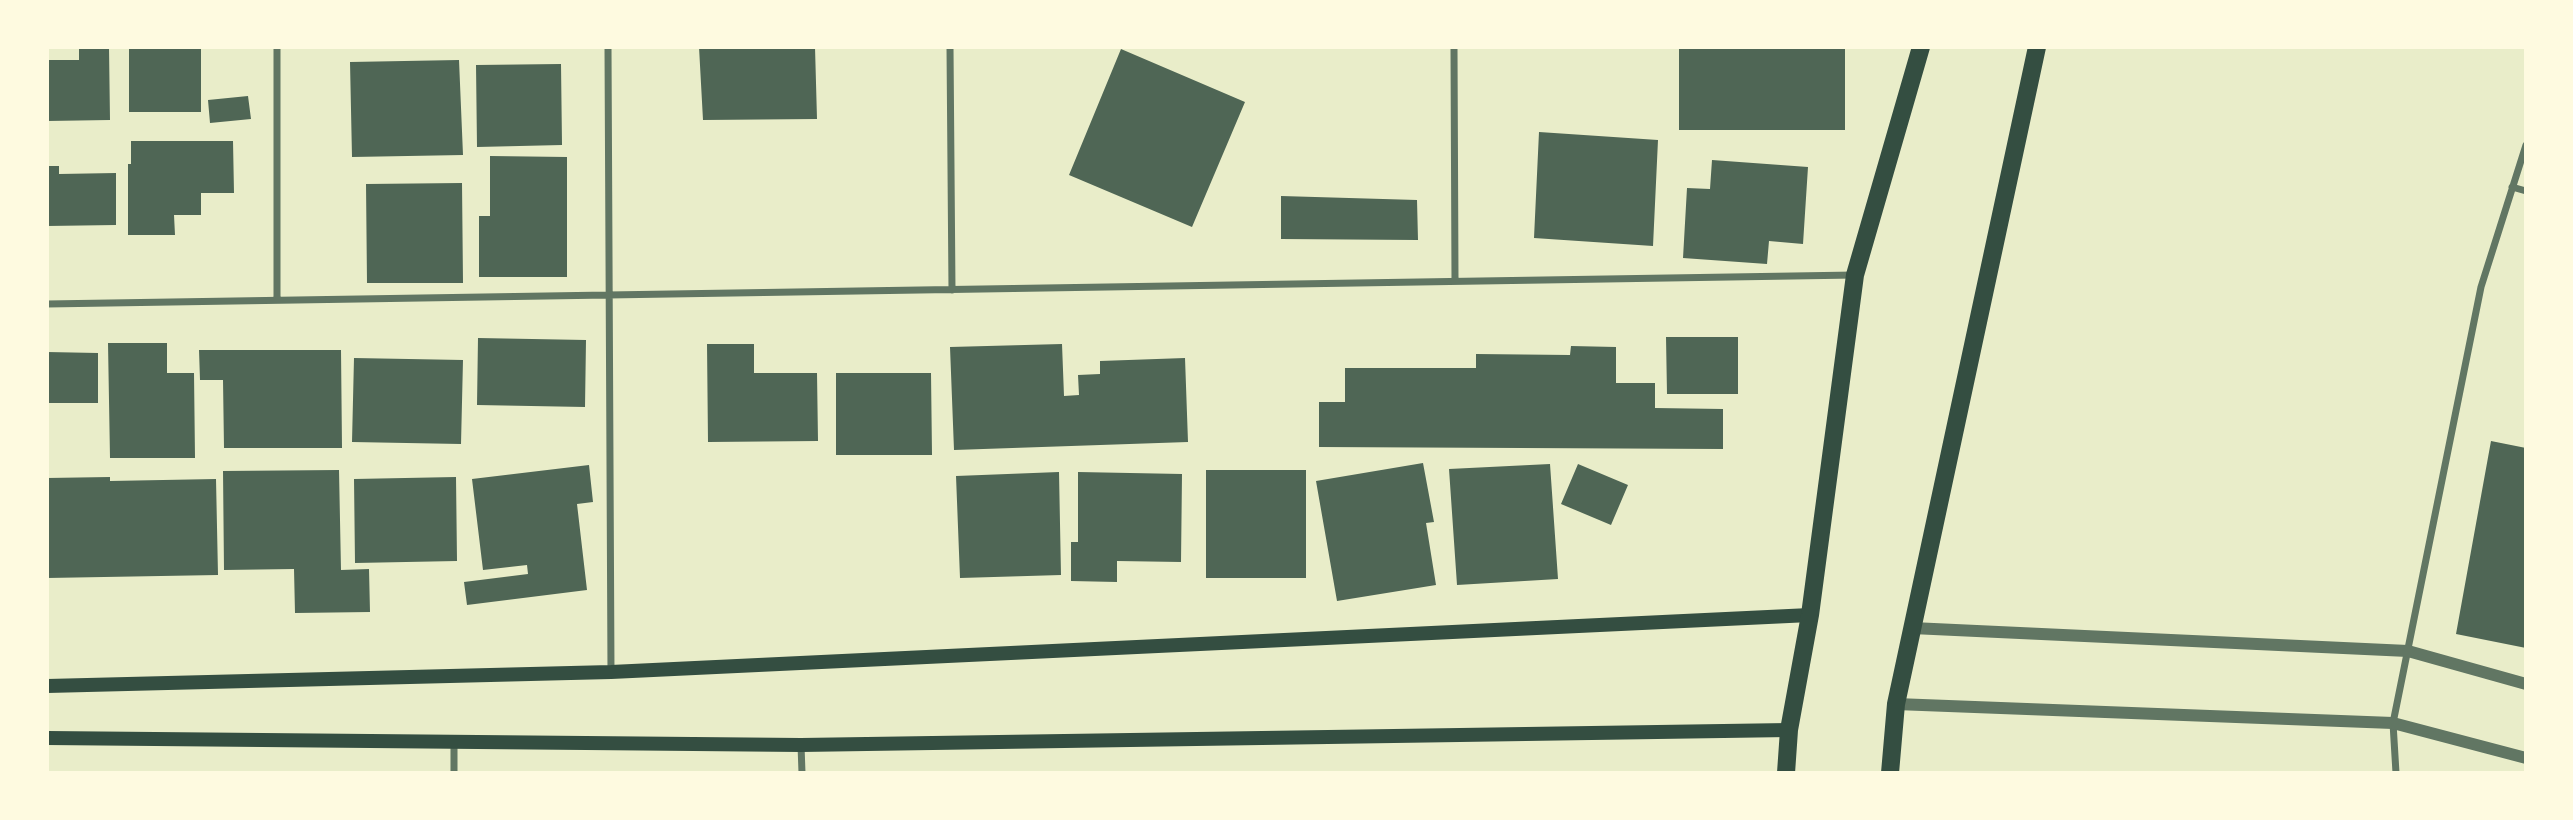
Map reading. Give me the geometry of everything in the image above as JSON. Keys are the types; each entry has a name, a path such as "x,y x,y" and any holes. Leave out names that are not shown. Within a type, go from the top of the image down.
{"main road":[{"path":"1786,773 1789,730 1810,615 1855,275 1921,47"},
{"path":"1890,773 1896,704 2037,47"},
{"path":"47,686 611,672 1810,615"},
{"path":"47,738 802,745 1789,730"}],"street":[{"path":"277,47 277,300"},
{"path":"608,47 611,672"},
{"path":"950,47 952,290"},
{"path":"1454,47 1455,281"},
{"path":"2396,773 2393,723 2481,287 2526,145"},
{"path":"2512,187 2526,191"},
{"path":"47,304 1855,275"},
{"path":"1912,628 2408,651 2526,684"},
{"path":"1896,704 2393,723 2526,758"},
{"path":"454,742 454,773"},
{"path":"802,745 802,773"}],"building":[{"path":"79,47 109,47 110,120 47,121 47,60 79,60"},
{"path":"129,47 201,47 201,112 129,112"},
{"path":"699,47 815,47 817,119 703,120"},
{"path":"1679,47 1845,47 1845,130 1679,130"},
{"path":"1121,49 1245,102 1192,227 1069,175"},
{"path":"459,60 463,155 352,157 350,62"},
{"path":"561,64 562,145 477,147 476,65"},
{"path":"248,96 251,119 210,123 208,100"},
{"path":"1539,132 1658,140 1653,246 1534,238"},
{"path":"131,141 233,141 234,193 201,193 201,215 174,215 175,235 128,235 128,164 131,164"},
{"path":"490,156 567,157 567,277 479,277 479,216 490,216"},
{"path":"1712,160 1808,167 1803,244 1769,241 1767,264 1683,258 1687,188 1710,189"},
{"path":"47,166 59,166 59,174 116,173 116,225 47,226"},
{"path":"462,183 463,283 367,283 366,184"},
{"path":"1281,196 1417,200 1418,240 1281,239"},
{"path":"1666,337 1738,337 1738,394 1667,394"},
{"path":"478,338 586,340 585,407 477,405"},
{"path":"108,343 167,343 167,373 194,373 195,458 110,458"},
{"path":"707,344 754,344 754,373 817,373 818,441 708,442"},
{"path":"1062,344 1064,396 1079,395 1078,375 1100,374 1100,361 1185,358 1188,442 954,450 950,347"},
{"path":"1571,346 1616,347 1616,383 1655,383 1655,408 1723,409 1723,449 1319,447 1319,402 1345,402 1345,368 1476,368 1476,354 1570,355"},
{"path":"199,350 341,350 342,448 224,448 223,380 200,380"},
{"path":"47,352 98,353 98,403 47,403"},
{"path":"354,358 463,360 461,444 352,442"},
{"path":"836,373 931,373 932,455 836,455"},
{"path":"2491,441 2526,448 2526,648 2456,634"},
{"path":"1423,463 1434,522 1426,523 1436,585 1337,601 1316,481"},
{"path":"1550,464 1558,579 1457,585 1449,469"},
{"path":"1578,464 1628,485 1611,525 1561,504"},
{"path":"589,465 593,502 577,504 587,590 467,605 464,582 528,574 527,565 483,570 472,479"},
{"path":"339,470 341,570 369,569 370,612 295,613 294,569 224,570 223,471"},
{"path":"1206,470 1306,470 1306,578 1206,578"},
{"path":"1059,472 1061,575 960,578 956,476"},
{"path":"1078,472 1182,474 1181,562 1117,561 1117,582 1071,581 1071,542 1078,542"},
{"path":"110,477 110,481 216,479 218,575 47,578 47,478"},
{"path":"456,477 457,561 355,563 354,479"}]}
